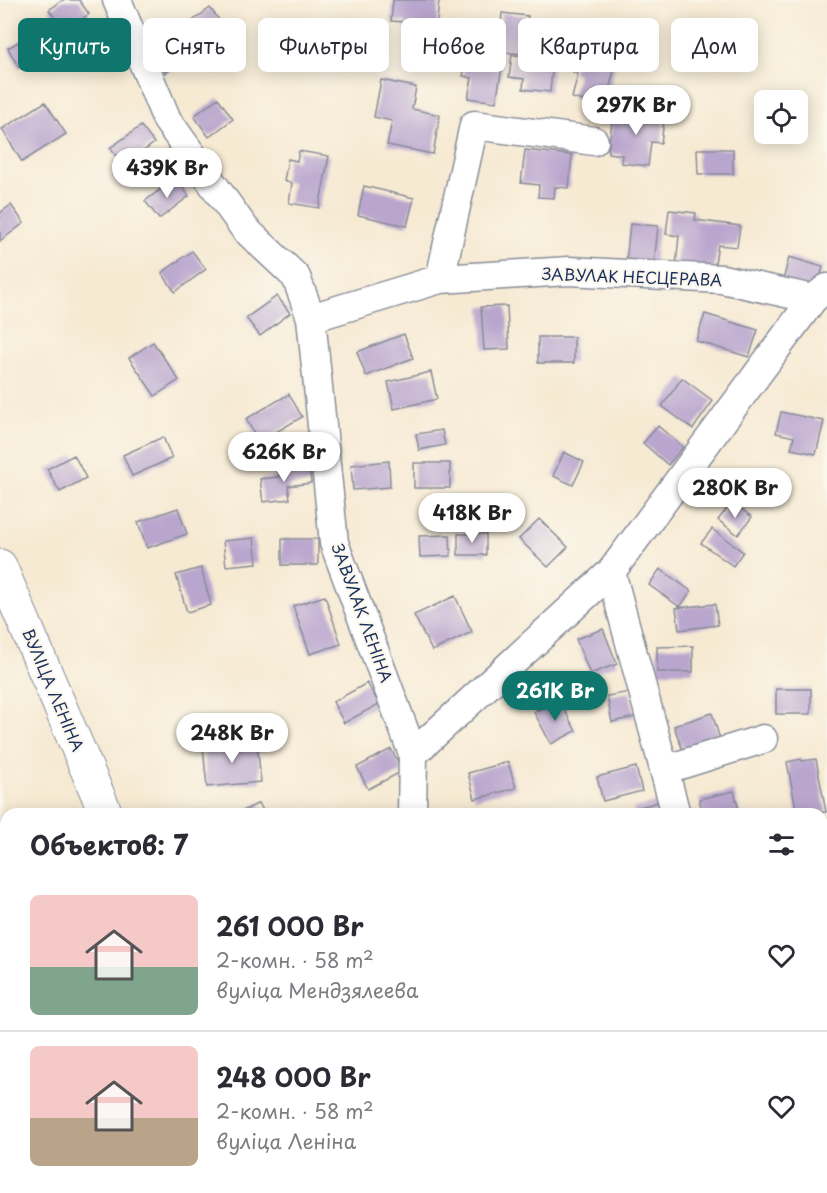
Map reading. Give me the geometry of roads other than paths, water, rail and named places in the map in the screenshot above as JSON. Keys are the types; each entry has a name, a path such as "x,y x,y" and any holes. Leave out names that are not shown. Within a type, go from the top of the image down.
{"main road":[{"name":"ВУЛІЦА ЛЕНІНА","path":"0,567 103,808"}],"street":[{"name":"ЗАВУЛАК ЛЕНІНА","path":"117,0 167,120 245,229 296,277 311,318 334,543 413,754 412,808"},
{"path":"440,279 474,125 594,141"},
{"name":"ЗАВУЛАК НЕСЦЕРАВА","path":"311,318 440,279 569,271 722,279 820,294"},
{"path":"413,754 611,572 820,294"},
{"path":"611,572 674,808"},
{"path":"664,770 763,739"}]}
